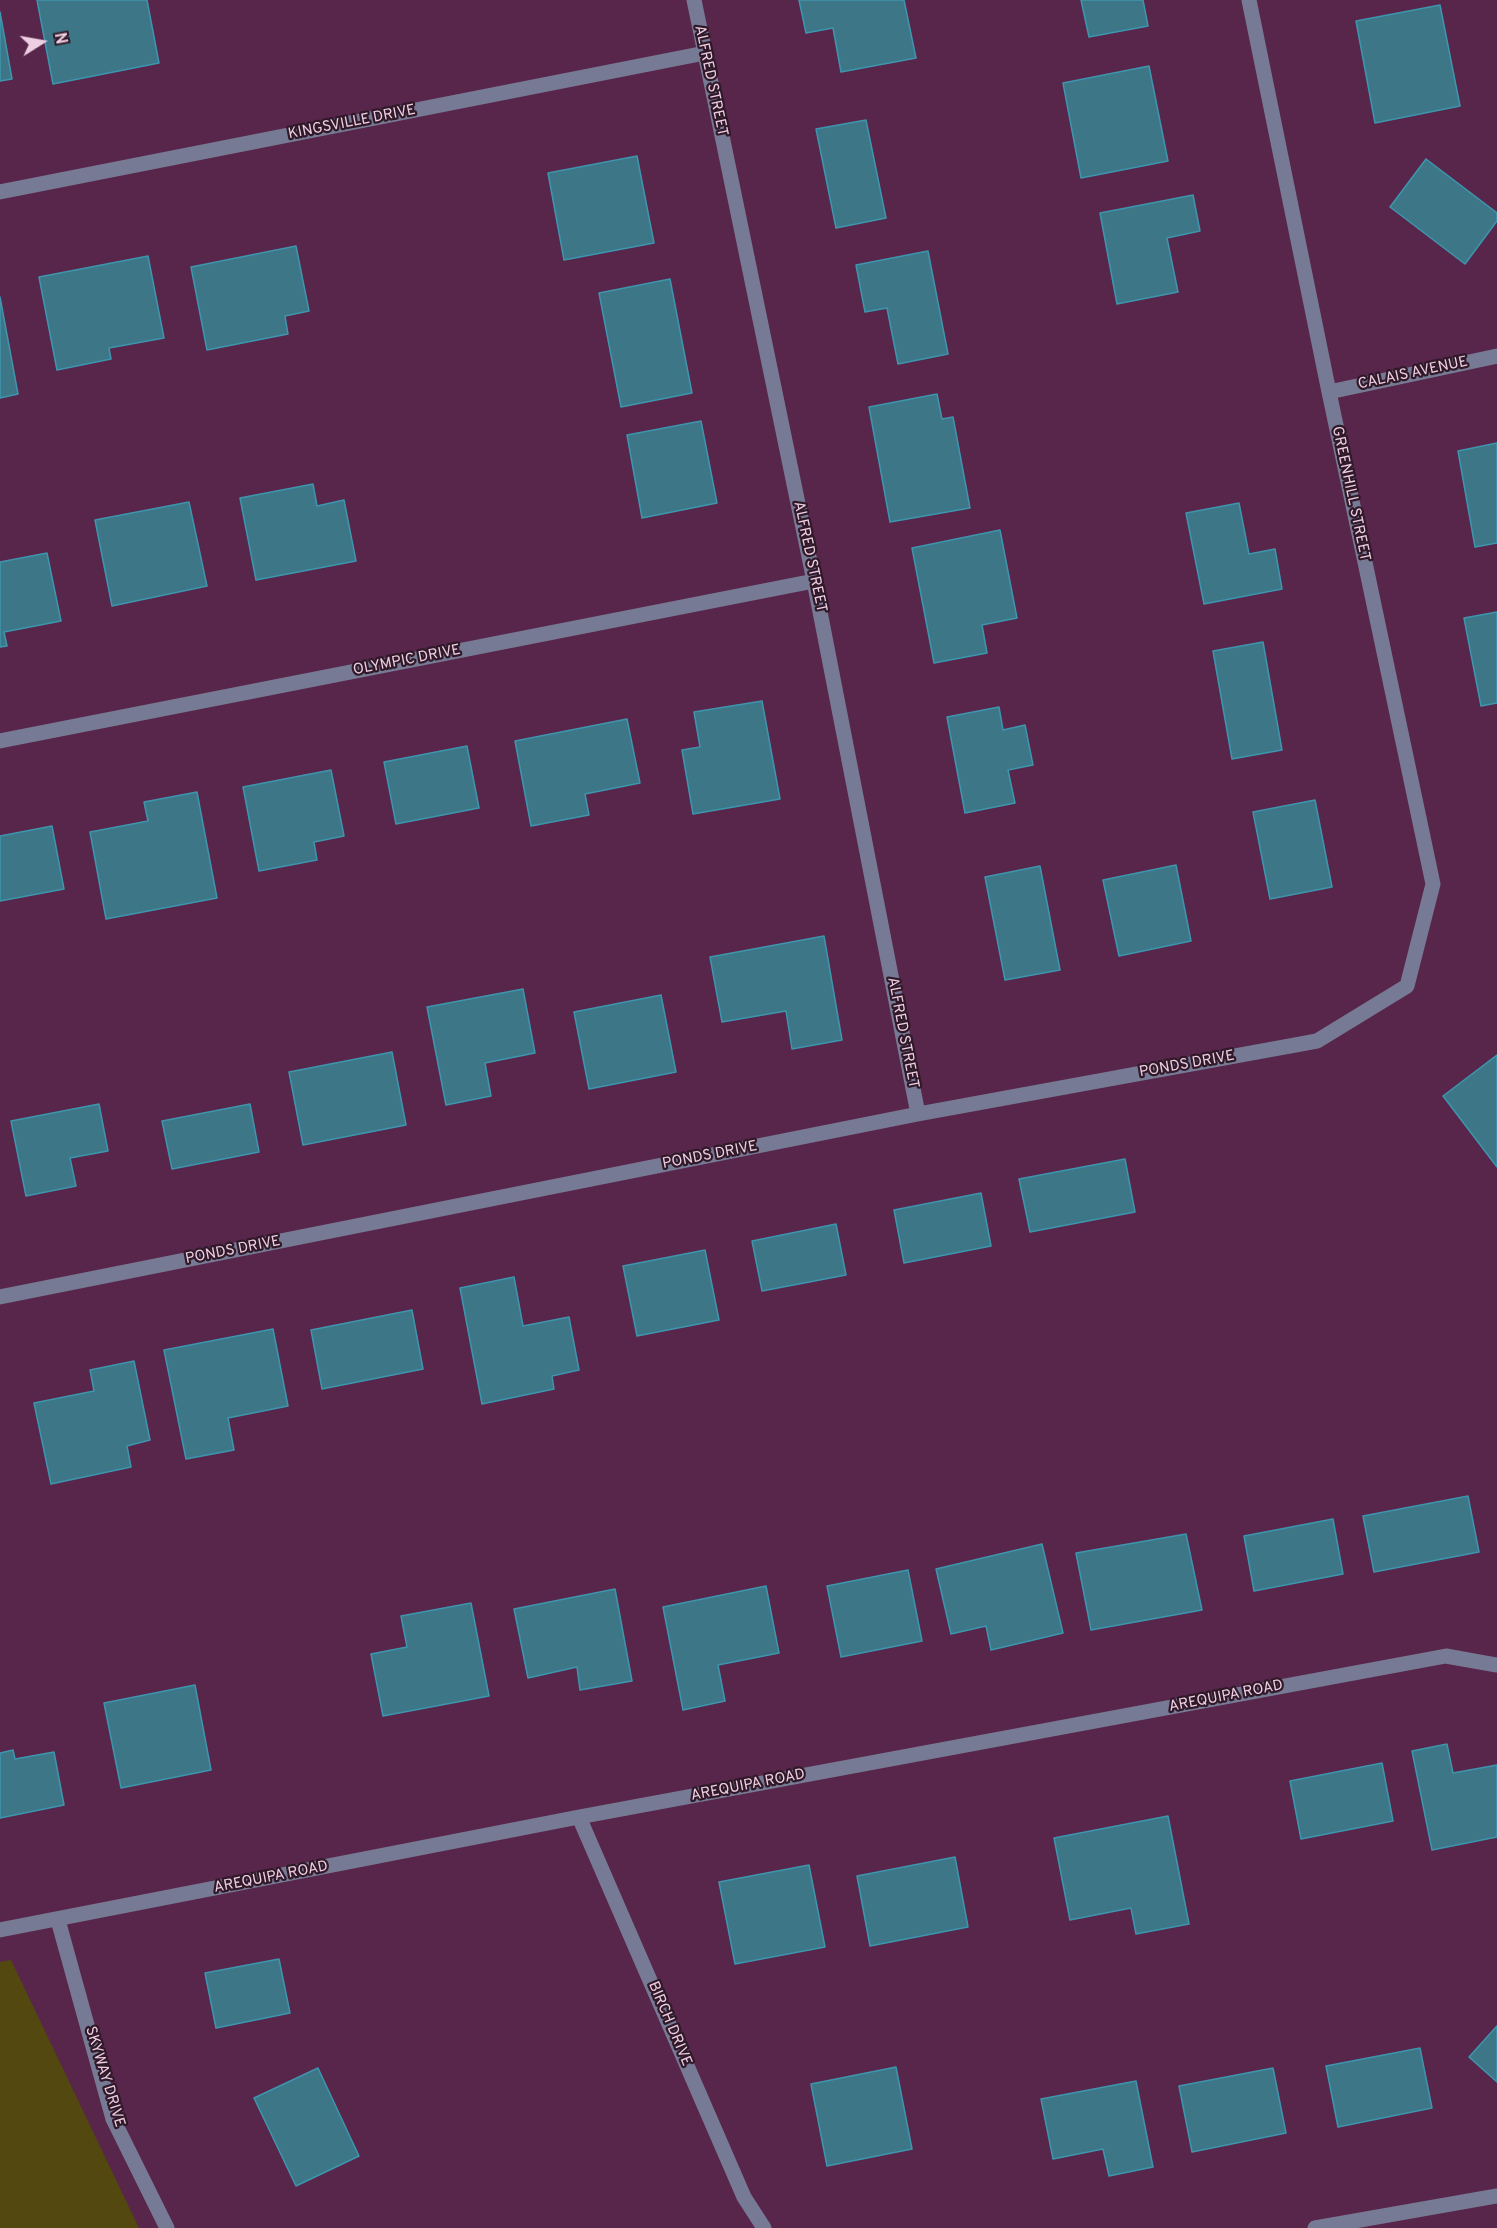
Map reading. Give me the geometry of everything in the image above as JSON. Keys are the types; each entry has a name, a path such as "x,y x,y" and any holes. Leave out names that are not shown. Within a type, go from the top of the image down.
{"street":[{"name":"ALFRED STREET","path":"694,0 814,581 918,1114"},
{"name":"GREENHILL STREET","path":"1249,0 1433,884 1407,986"},
{"name":"KINGSVILLE DRIVE","path":"0,192 705,53"},
{"name":"CALAIS AVENUE","path":"1329,392 1497,356"},
{"name":"OLYMPIC DRIVE","path":"0,741 814,581"},
{"name":"PONDS DRIVE","path":"0,1297 918,1114 1317,1041 1407,986"},
{"name":"AREQUIPA ROAD","path":"0,1930 579,1817 1446,1656 1497,1665"},
{"name":"BIRCH DRIVE","path":"579,1817 744,2197 764,2228"},
{"name":"SKYWAY DRIVE","path":"58,1920 113,2119 167,2228"},
{"path":"1315,2228 1497,2196"}],"shaded area":[{"path":"11,1960 139,2228 0,2228 0,1962"}],"building":[{"path":"37,0 147,0 159,63 53,84"},
{"path":"799,0 904,0 916,58 841,72 833,28 806,33"},
{"path":"1081,0 1143,0 1148,26 1089,37"},
{"path":"1440,5 1460,106 1375,123 1356,21"},
{"path":"0,12 12,79 0,81"},
{"path":"1149,66 1168,161 1081,178 1063,83"},
{"path":"866,120 886,218 836,228 816,129"},
{"path":"637,156 654,243 564,260 548,173"},
{"path":"1426,159 1497,213 1497,221 1465,264 1390,207"},
{"path":"1193,195 1200,231 1167,238 1178,292 1117,304 1100,213"},
{"path":"296,246 309,311 285,316 288,334 207,350 191,267"},
{"path":"928,251 948,354 898,364 887,308 865,312 856,265"},
{"path":"148,256 164,338 109,348 111,359 57,370 39,277"},
{"path":"670,279 692,393 621,407 599,293"},
{"path":"0,297 18,394 0,398"},
{"path":"937,394 942,419 953,417 970,508 890,522 869,407"},
{"path":"701,421 717,503 642,518 627,435"},
{"path":"1497,443 1497,543 1475,547 1458,451"},
{"path":"313,484 317,506 344,500 356,561 256,580 240,498"},
{"path":"189,502 207,586 112,606 95,520"},
{"path":"1239,503 1249,554 1275,549 1282,589 1204,604 1186,513"},
{"path":"1000,530 1017,618 982,625 987,653 934,663 912,548"},
{"path":"47,553 61,621 4,632 7,646 0,647 0,562"},
{"path":"1497,612 1497,703 1481,706 1464,618"},
{"path":"1263,642 1282,750 1232,759 1213,651"},
{"path":"762,701 780,799 693,814 682,750 700,747 694,712"},
{"path":"999,707 1003,730 1025,725 1033,765 1008,770 1015,803 965,813 947,717"},
{"path":"627,719 640,783 585,794 589,815 531,826 515,741"},
{"path":"467,746 479,808 396,824 384,762"},
{"path":"331,770 344,836 314,842 317,860 259,871 243,787"},
{"path":"197,792 217,898 106,919 90,832 148,821 144,802"},
{"path":"1315,800 1332,887 1270,899 1253,812"},
{"path":"52,826 64,889 0,901 0,836"},
{"path":"1176,865 1191,941 1119,956 1103,880"},
{"path":"1040,866 1060,970 1005,980 985,877"},
{"path":"824,936 842,1040 792,1049 786,1011 722,1022 710,957"},
{"path":"523,989 535,1053 485,1063 491,1096 446,1105 427,1007"},
{"path":"661,995 676,1072 589,1089 574,1012"},
{"path":"392,1052 406,1125 303,1145 289,1072"},
{"path":"1497,1055 1497,1167 1443,1096"},
{"path":"99,1104 108,1151 70,1158 76,1186 26,1196 11,1121"},
{"path":"250,1104 259,1152 172,1169 162,1121"},
{"path":"1125,1159 1135,1212 1030,1232 1019,1179"},
{"path":"981,1193 991,1246 904,1263 894,1210"},
{"path":"836,1224 846,1275 762,1291 752,1241"},
{"path":"705,1250 719,1320 637,1336 623,1266"},
{"path":"514,1277 523,1326 569,1317 579,1370 552,1376 554,1389 482,1404 460,1288"},
{"path":"412,1310 423,1369 322,1389 311,1330"},
{"path":"273,1329 288,1406 228,1418 234,1450 186,1459 164,1350"},
{"path":"134,1361 150,1440 127,1446 131,1467 51,1484 34,1403 94,1391 90,1370"},
{"path":"1468,1496 1479,1552 1374,1572 1363,1516"},
{"path":"1333,1519 1343,1574 1254,1591 1244,1536"},
{"path":"1186,1534 1202,1610 1091,1630 1076,1553"},
{"path":"1042,1544 1063,1633 991,1650 986,1626 951,1634 936,1569"},
{"path":"908,1570 922,1641 841,1657 827,1586"},
{"path":"766,1586 779,1653 718,1665 725,1701 683,1710 663,1607"},
{"path":"615,1589 632,1681 580,1690 577,1667 528,1678 514,1609"},
{"path":"471,1603 489,1696 383,1716 371,1654 407,1647 401,1616"},
{"path":"195,1685 211,1770 121,1788 104,1703"},
{"path":"1447,1744 1453,1773 1497,1765 1497,1837 1432,1850 1412,1751"},
{"path":"13,1750 15,1759 54,1752 64,1805 0,1818 0,1753"},
{"path":"1382,1763 1393,1821 1301,1839 1290,1781"},
{"path":"1168,1816 1189,1924 1136,1934 1131,1908 1070,1920 1054,1838"},
{"path":"955,1857 968,1927 870,1946 857,1876"},
{"path":"809,1865 825,1947 735,1964 719,1882"},
{"path":"279,1959 290,2013 216,2028 205,1973"},
{"path":"1497,2026 1497,2082 1469,2057"},
{"path":"1420,2048 1432,2108 1338,2127 1326,2066"},
{"path":"896,2067 912,2149 827,2166 811,2084"},
{"path":"318,2068 359,2156 296,2186 254,2098"},
{"path":"1273,2068 1286,2133 1192,2152 1179,2086"},
{"path":"1136,2081 1153,2167 1109,2176 1103,2149 1053,2159 1041,2099"}]}
